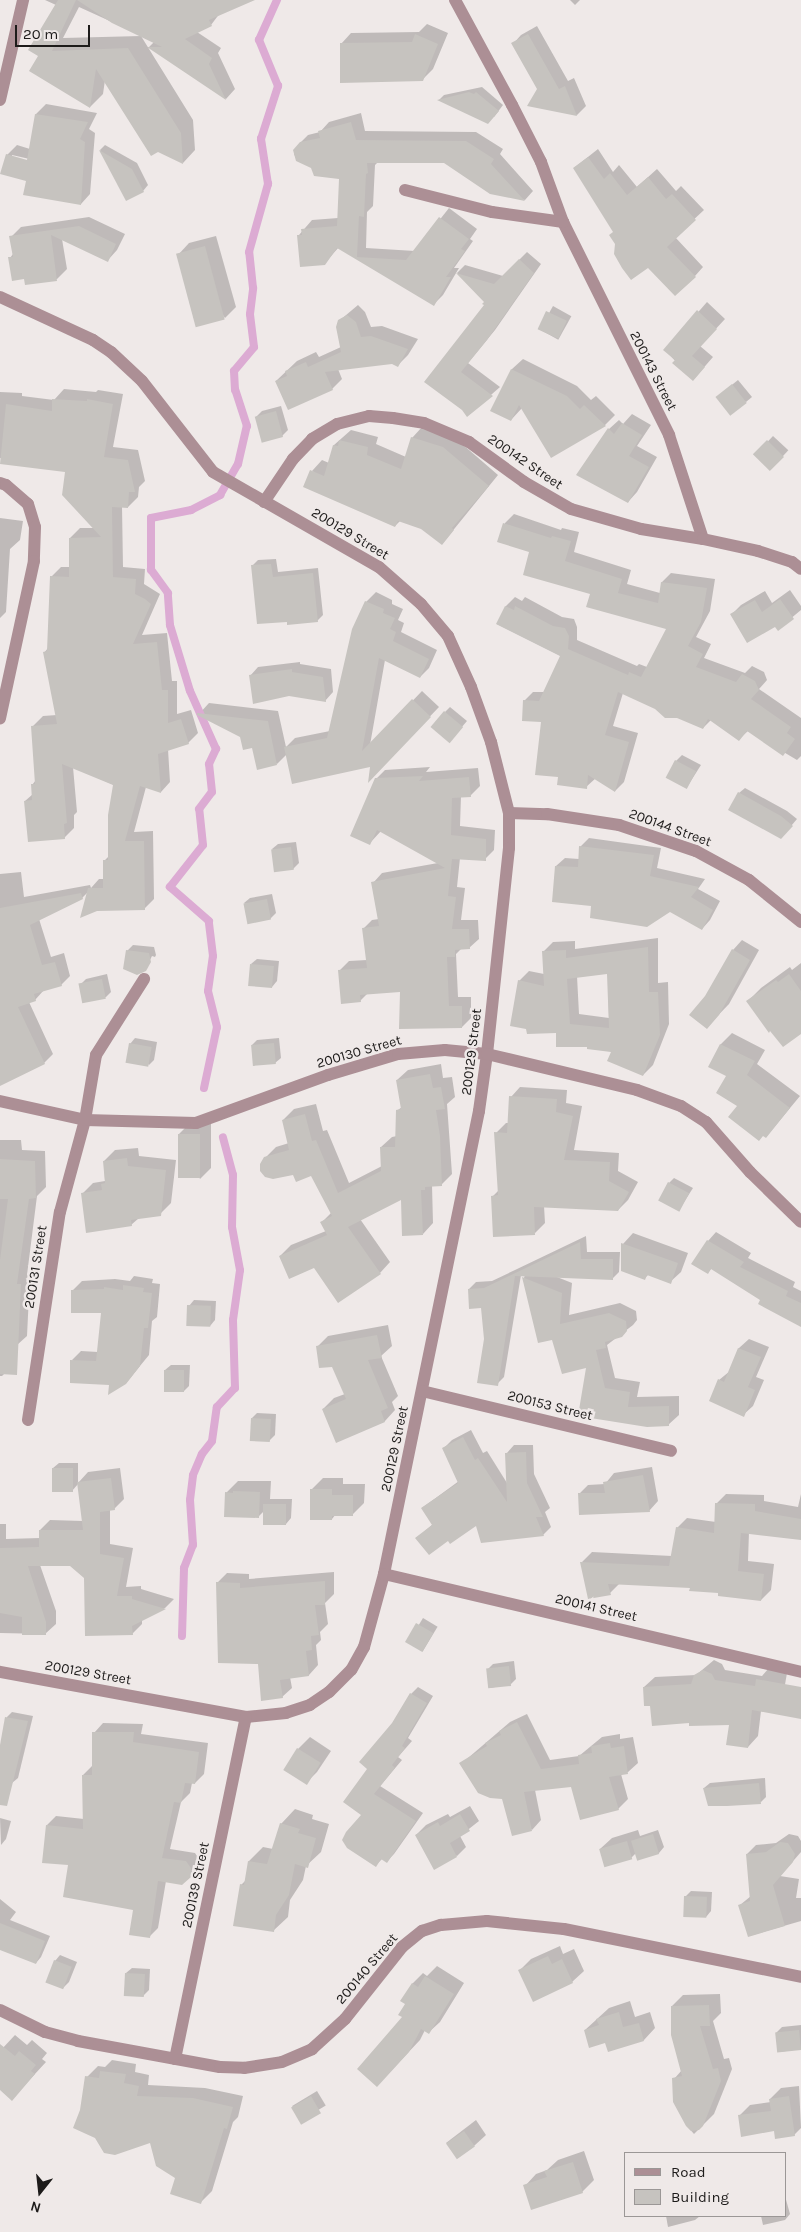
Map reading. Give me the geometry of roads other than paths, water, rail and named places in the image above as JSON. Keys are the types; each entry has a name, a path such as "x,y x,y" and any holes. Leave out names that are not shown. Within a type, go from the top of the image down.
{"street":[{"path":"0,100 23,0"},
{"name":"200143 Street","path":"454,0 541,162 563,222 669,435 703,539"},
{"path":"405,190 492,212 563,222"},
{"name":"200129 Street","path":"0,297 93,340 111,352 142,381 213,472 264,502 347,546 379,567 421,604 448,636 472,687 491,742 509,812 509,848 488,1054 479,1111 384,1574 364,1647 351,1670 329,1692 310,1705 286,1713 246,1717 0,1672"},
{"name":"200142 Street","path":"264,502 293,459 312,439 337,424 369,416 393,418 424,422 469,442 532,487 571,509 641,529 703,539 783,559 801,568"},
{"path":"0,483 6,485 28,504 35,527 34,561 0,718"},
{"name":"200144 Street","path":"509,812 547,814 619,825 696,851 749,880 801,922"},
{"name":"200131 Street","path":"28,1420 60,1212 85,1120 96,1055 144,979"},
{"name":"200130 Street","path":"0,1101 85,1120 196,1122 328,1075 398,1054 446,1050 488,1054 637,1090 681,1106 706,1122 750,1172 801,1222"},
{"name":"200153 Street","path":"422,1391 671,1451"},
{"name":"200141 Street","path":"384,1574 801,1672"},
{"name":"200139 Street","path":"175,2059 246,1717"},
{"name":"200140 Street","path":"0,2010 45,2032 78,2041 175,2059 220,2067 244,2068 282,2062 312,2049 345,2019 402,1947 422,1930 441,1925 487,1921 564,1929 801,1977"}],"waterway":[{"path":"204,1088 217,1027 208,991 213,956 209,921 170,887 203,845 199,809 212,792 209,764 216,749 190,691 170,625 168,593 151,570 151,518 191,510 220,495 238,464 247,426 235,390 234,371 254,347 250,314 253,288 249,252 268,184 261,139 278,86 259,40 277,0"},
{"path":"182,1636 184,1568 193,1545 190,1500 193,1475 202,1454 212,1441 217,1407 235,1388 233,1320 240,1270 232,1227 233,1175 223,1137"}]}
